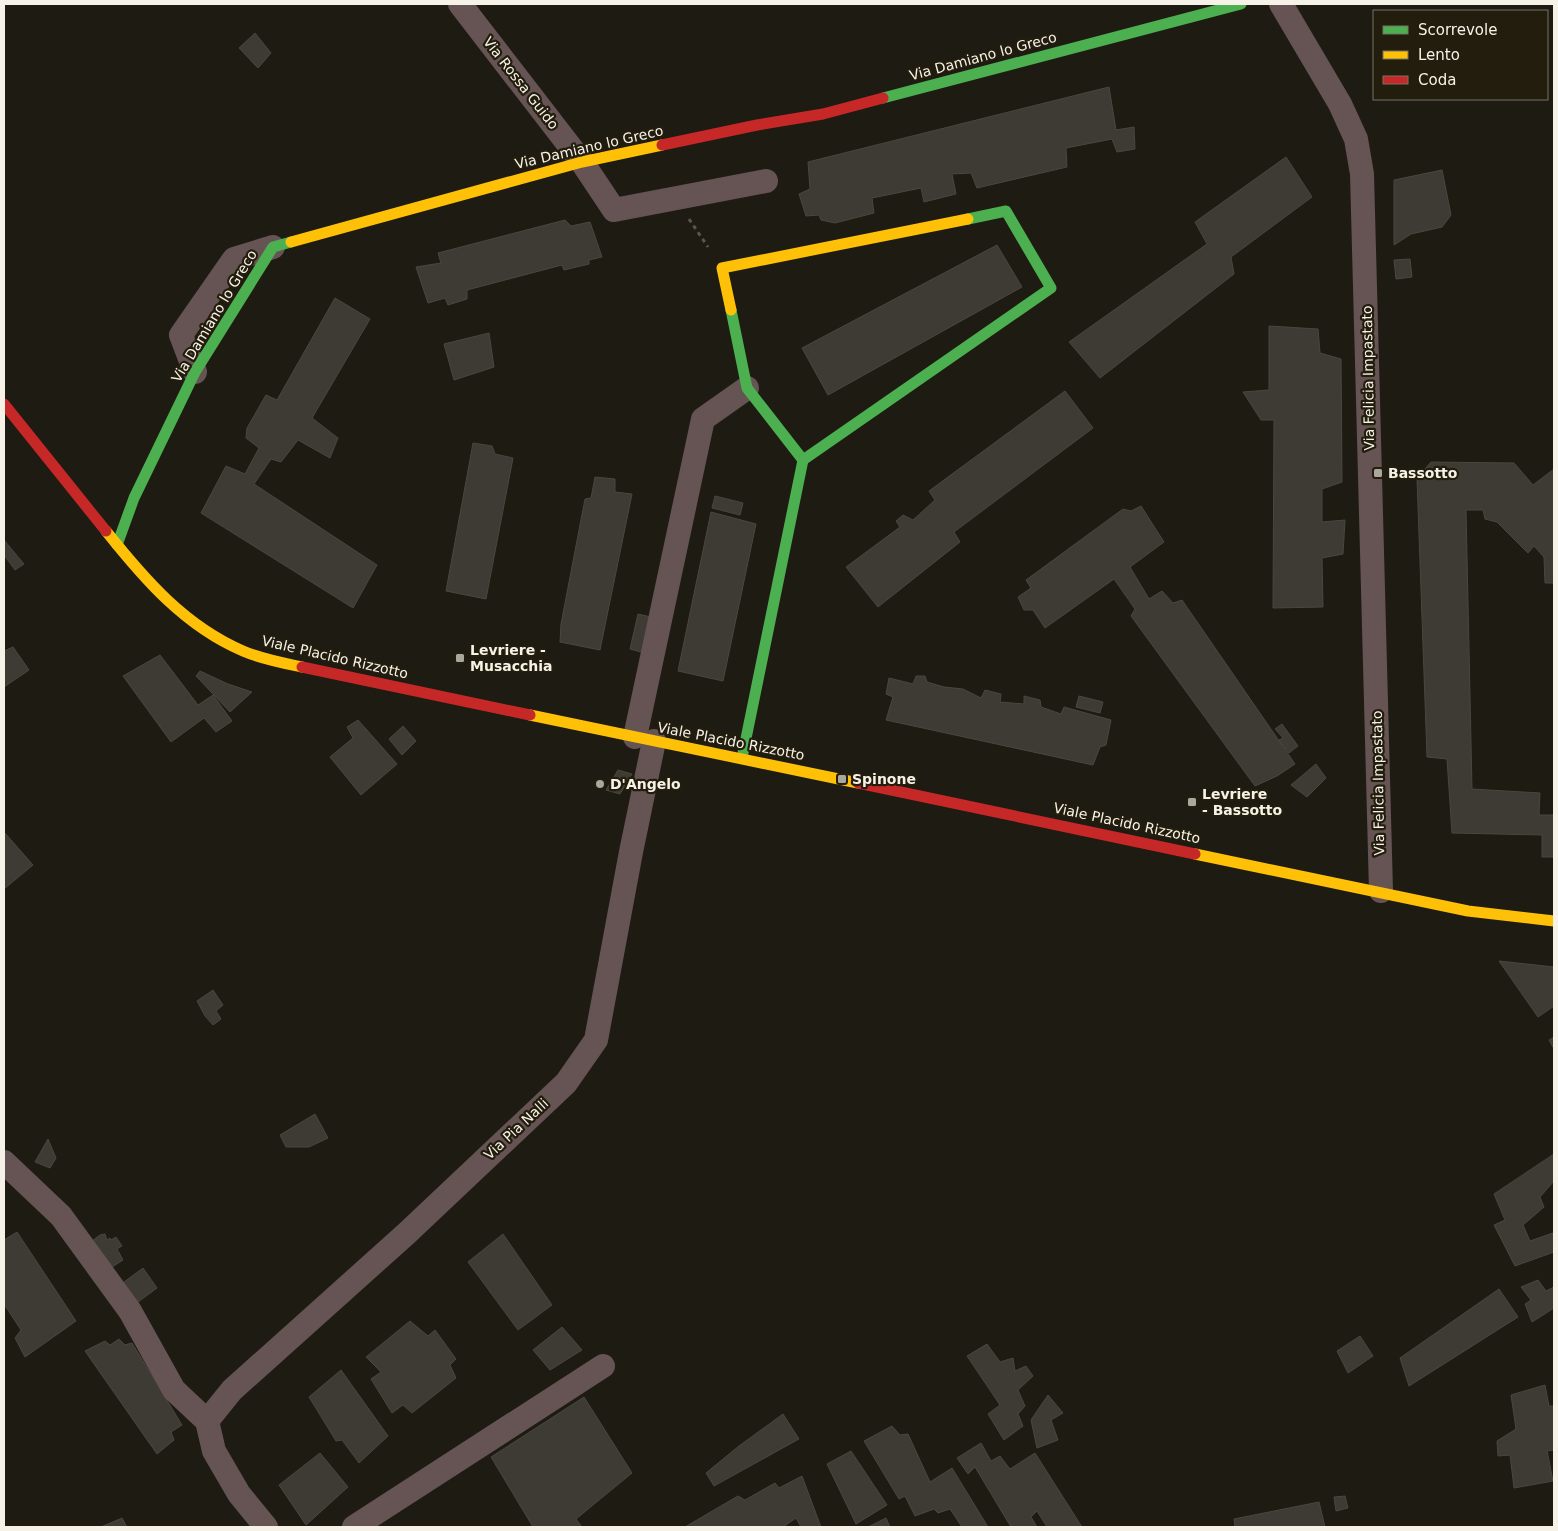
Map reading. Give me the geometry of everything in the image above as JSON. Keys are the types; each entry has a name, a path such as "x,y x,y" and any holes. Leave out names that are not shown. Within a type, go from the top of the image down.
{"street":[{"name":"Via Rossa Guido","path":"460,4 582,162 614,210 675,199"},
{"name":"Via Damiano lo Greco","path":"117,545 134,498 195,372 273,247 582,162 757,125 824,114 1241,4"},
{"name":"Via Felicia Impastato","path":"1281,4 1340,104 1356,139 1362,174 1381,891"},
{"path":"675,199 766,181"},
{"path":"742,758 803,460 1051,288 1006,211 722,268 747,388 803,460"},
{"path":"195,372 181,334 234,259 273,247"},
{"name":"Via Pia Nalli","path":"207,1421 232,1390 406,1234 566,1083 596,1040 631,852 644,739 703,419 747,388"},
{"name":"Viale Placido Rizzotto","path":"4,404 117,545 153,586 179,612 214,636 245,652 288,664 1381,891 1468,911 1554,921"},
{"path":"4,1162 61,1216 130,1311 174,1390 207,1421 214,1451 239,1494 266,1527"},
{"path":"354,1527 603,1366"}],"path":[{"path":"675,199 722,268"}],"building":[{"path":"255,33 271,53 258,68 239,48"},
{"path":"1109,87 1116,130 1134,127 1135,149 1117,152 1112,139 1066,148 1067,167 977,188 971,173 952,174 956,194 924,202 921,188 872,198 874,213 835,223 821,220 819,215 806,216 799,194 810,189 808,162"},
{"path":"1286,157 1312,197 1231,257 1234,274 1100,378 1069,342 1207,244 1195,222"},
{"path":"1442,170 1451,215 1442,227 1411,234 1394,245 1394,180"},
{"path":"565,220 571,226 590,222 602,257 589,260 589,264 564,270 562,265 467,290 467,299 448,305 445,298 428,303 416,267 441,263 438,253"},
{"path":"997,245 1022,287 828,395 802,348"},
{"path":"1410,259 1412,277 1396,279 1394,260"},
{"path":"335,298 370,319 312,418 338,438 330,458 298,440 281,462 271,459 254,484 377,565 353,608 201,513 226,466 245,474 259,448 246,438 247,428 266,395 277,400"},
{"path":"1269,326 1318,329 1320,353 1341,359 1342,482 1322,489 1322,522 1345,520 1343,554 1322,558 1323,607 1273,608 1274,420 1261,420 1243,392 1269,390"},
{"path":"489,333 494,367 454,380 444,344"},
{"path":"1065,391 1093,428 954,532 960,542 878,607 846,567 900,527 896,521 903,515 913,520 935,500 929,491"},
{"path":"473,443 492,446 495,454 513,458 486,599 446,591"},
{"path":"1431,462 1514,463 1533,485 1554,469 1554,583 1545,583 1544,557 1534,546 1528,553 1497,522 1485,519 1483,510 1466,510 1472,789 1540,793 1539,815 1554,815 1554,857 1542,857 1542,835 1452,833 1447,759 1427,757 1417,478"},
{"path":"595,477 615,479 615,492 632,494 600,650 560,642 561,624 585,499 591,498"},
{"path":"715,496 743,503 740,515 712,508"},
{"path":"1141,506 1164,542 1130,567 1149,599 1162,591 1173,603 1182,600 1295,764 1277,776 1255,786 1131,616 1135,609 1114,579 1045,628 1033,610 1024,610 1018,597 1031,588 1026,580 1123,509 1131,511"},
{"path":"711,512 756,524 723,681 678,671"},
{"path":"4,540 24,564 15,570 4,555"},
{"path":"638,614 655,618 648,654 630,649"},
{"path":"13,647 29,670 4,687 4,651"},
{"path":"160,655 198,705 213,695 232,721 216,732 204,718 171,742 123,676"},
{"path":"200,671 228,684 252,692 230,712 196,676"},
{"path":"916,676 925,676 927,682 944,687 963,689 981,698 985,690 1001,694 1000,702 1024,704 1024,696 1040,700 1041,707 1061,714 1064,707 1111,720 1106,745 1100,747 1093,765 886,720 893,697 886,694 889,678 913,684"},
{"path":"1079,696 1103,702 1100,713 1076,707"},
{"path":"358,720 397,764 361,795 330,757 353,738 347,727"},
{"path":"1282,724 1298,746 1289,753 1279,740 1283,738 1275,729"},
{"path":"403,726 416,741 402,755 389,739"},
{"path":"1316,764 1326,778 1307,797 1291,785"},
{"path":"618,770 632,774 620,794 606,790"},
{"path":"4,832 33,865 4,889"},
{"path":"1499,961 1554,967 1554,1006 1538,1017"},
{"path":"213,990 223,1005 216,1011 221,1019 213,1025 205,1016 197,1001"},
{"path":"1554,1037 1554,1049 1549,1040"},
{"path":"315,1114 328,1138 309,1147 286,1147 280,1135"},
{"path":"48,1139 56,1158 50,1168 35,1162"},
{"path":"1554,1154 1554,1181 1540,1197 1544,1207 1523,1225 1530,1241 1553,1233 1554,1252 1515,1266 1494,1225 1505,1220 1494,1194"},
{"path":"17,1232 76,1321 25,1357 15,1338 21,1330 4,1304 4,1240"},
{"path":"105,1234 107,1240 116,1237 122,1246 117,1249 123,1260 109,1269 92,1241"},
{"path":"503,1234 552,1305 518,1330 468,1262"},
{"path":"143,1268 157,1288 134,1305 120,1285"},
{"path":"1538,1280 1546,1291 1554,1287 1554,1308 1532,1322 1525,1304 1531,1300 1521,1287"},
{"path":"1499,1289 1518,1317 1409,1386 1400,1358"},
{"path":"410,1321 428,1336 435,1330 456,1359 450,1365 456,1378 412,1413 403,1405 392,1413 371,1379 381,1372 366,1357"},
{"path":"562,1327 582,1350 550,1370 533,1350"},
{"path":"1360,1336 1373,1356 1348,1373 1337,1351"},
{"path":"119,1339 125,1345 132,1343 182,1425 171,1432 174,1440 157,1454 85,1351 105,1341 110,1345"},
{"path":"987,1344 1000,1362 1013,1358 1015,1371 1026,1366 1033,1376 1018,1390 1025,1406 1018,1414 1023,1426 1004,1440 988,1414 1000,1405 967,1356"},
{"path":"341,1370 388,1436 359,1463 342,1440 336,1441 309,1397"},
{"path":"1545,1385 1549,1406 1554,1406 1554,1450 1547,1451 1553,1481 1514,1488 1510,1455 1498,1456 1497,1441 1516,1429 1511,1395"},
{"path":"1048,1395 1063,1413 1051,1420 1058,1440 1037,1448 1031,1420"},
{"path":"584,1397 632,1473 576,1519 582,1527 533,1527 491,1457"},
{"path":"783,1414 799,1439 714,1486 706,1473"},
{"path":"892,1426 900,1435 908,1434 930,1482 952,1468 988,1527 962,1527 950,1509 938,1513 934,1509 915,1516 905,1496 899,1499 864,1441"},
{"path":"981,1443 991,1461 1000,1456 1010,1469 1035,1453 1082,1527 1047,1527 1037,1511 1031,1517 1037,1527 1011,1527 975,1467 968,1474 957,1458"},
{"path":"851,1451 887,1505 856,1524 827,1464"},
{"path":"320,1453 348,1487 306,1525 279,1485"},
{"path":"802,1476 821,1527 801,1527 796,1518 783,1527 685,1527 738,1496 745,1500 775,1483 779,1488"},
{"path":"1345,1496 1348,1508 1336,1511 1334,1497"},
{"path":"1319,1502 1325,1527 1235,1527 1234,1519"},
{"path":"122,1518 127,1527 101,1527"},
{"path":"886,1518 890,1527 868,1527"}],"traffic: fast":[{"path":"883,98 1241,4"},
{"path":"803,460 1051,288 1006,211 968,219"},
{"path":"117,545 134,498 195,372 273,247 291,242"},
{"path":"731,310 747,388 803,460 742,758"}],"traffic: slow":[{"path":"291,242 582,162 662,145"},
{"path":"731,310 722,268 968,219"},
{"path":"106,531 151,584 184,615 203,629 222,641 250,654 302,667"},
{"path":"530,715 858,783"},
{"path":"1195,854 1468,911 1554,921"}],"traffic: jam":[{"path":"662,145 757,125 823,114 883,98"},
{"path":"4,404 106,531"},
{"path":"302,667 530,715"},
{"path":"858,783 1195,854"}],"place":[{"name":"Bassotto","path":"1378,473"},
{"name":"Levriere - Musacchia","path":"460,658"},
{"name":"Spinone","path":"842,779"},
{"name":"D'Angelo","path":"600,784"},
{"name":"Levriere - Bassotto","path":"1192,802"}]}
